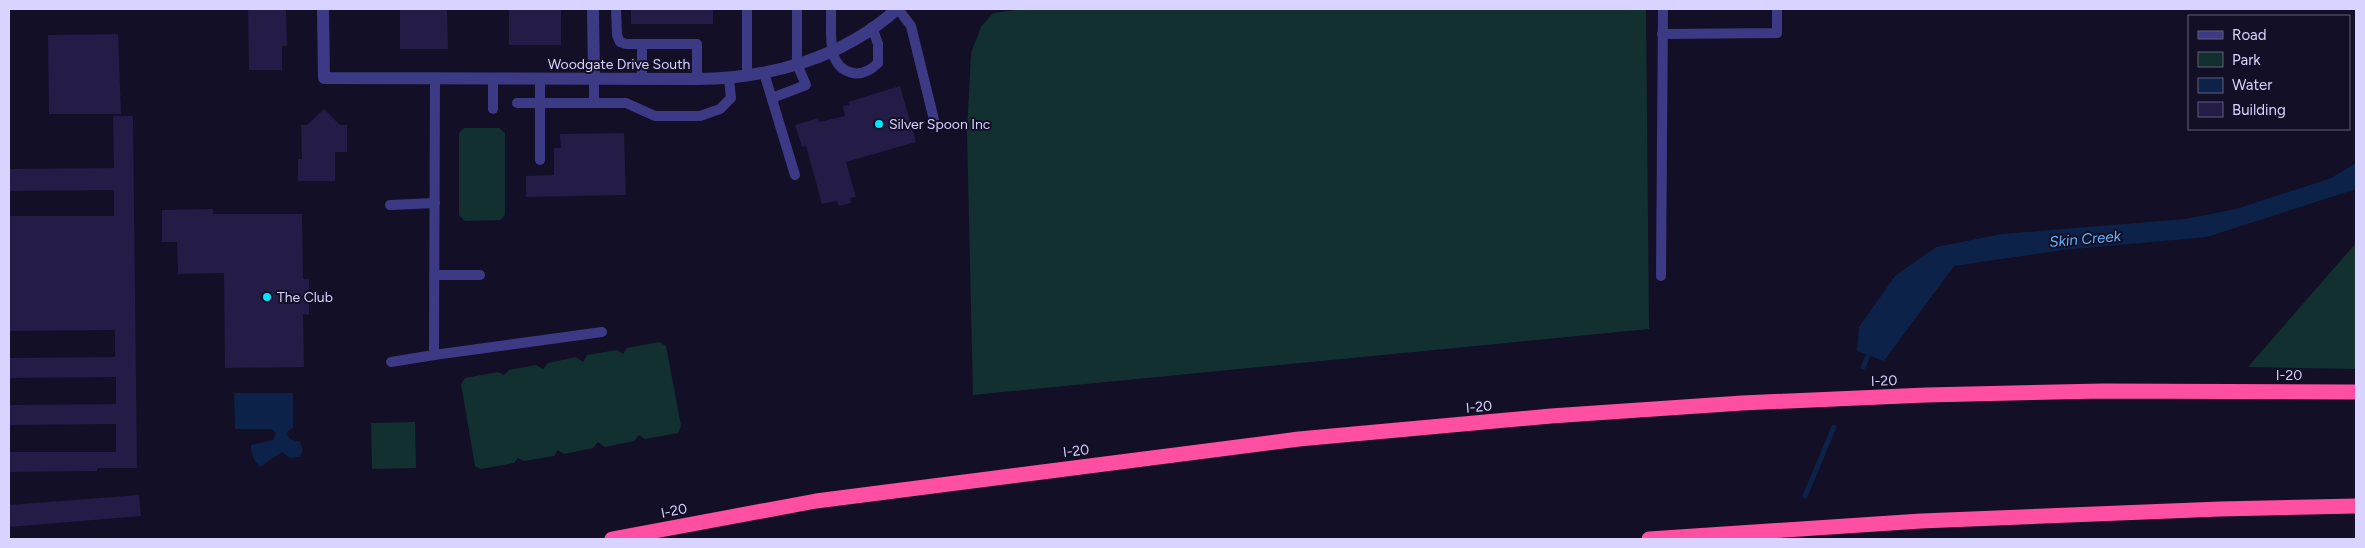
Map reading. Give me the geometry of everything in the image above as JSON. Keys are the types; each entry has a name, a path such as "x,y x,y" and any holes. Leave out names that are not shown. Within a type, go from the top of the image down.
{"highway":[{"name":"I-20","path":"612,539 816,501 1299,439 1541,417 1742,403 1926,395 2103,391 2356,392"},
{"path":"1649,539 1930,520 2356,506"}],"street":[{"name":"Woodgate Drive South","path":"323,9 324,78 642,79 729,79 764,73 797,64 832,51 872,27 897,9"},
{"path":"593,9 594,78"}],"lane":[{"path":"616,9 617,35 620,42 697,44 697,79"},
{"path":"747,9 747,76"},
{"path":"772,98 806,86 797,64 797,9"},
{"path":"831,9 832,51 836,62 842,69 855,73 872,69 878,63 880,55 872,27"},
{"path":"897,9 911,26 935,124"},
{"path":"1661,276 1663,9"},
{"path":"1662,34 1777,33 1777,9"},
{"path":"642,44 642,79"},
{"path":"764,73 795,175"},
{"path":"434,355 435,78"},
{"path":"493,78 494,109"},
{"path":"540,78 540,160"},
{"path":"594,78 594,103"},
{"path":"517,103 626,103 655,116 700,116 720,109 731,98 729,79"},
{"path":"390,205 435,204"},
{"path":"435,275 480,275"},
{"path":"391,362 602,332"}],"green space":[{"path":"1024,9 1646,9 1649,329 973,395 967,131 971,53 981,27 993,13"},
{"path":"464,128 499,128 505,133 505,215 500,220 465,221 459,215 459,133"},
{"path":"2356,243 2356,369 2248,367"},
{"path":"659,342 666,346 681,426 678,433 645,439 639,435 634,441 605,447 598,442 593,448 564,454 558,450 554,456 524,461 518,458 514,463 481,469 475,466 461,384 465,378 498,372 504,375 509,370 536,365 543,369 548,363 576,357 583,362 587,355 617,350 623,354 627,348"},
{"path":"415,422 416,468 372,469 371,423"}],"water":[{"path":"2356,163 2356,189 2207,237 2063,250 1954,266 1884,361 1857,351 1859,327 1895,276 1936,247 2002,234 2185,219 2236,209 2331,178"},
{"path":"234,393 293,393 293,428 287,434 290,439 300,442 303,450 300,457 290,458 282,452 260,467 253,458 251,445 273,440 276,433 272,429 235,429"}],"building":[{"path":"248,9 286,9 287,46 282,46 282,70 249,70"},
{"path":"400,9 447,9 448,49 400,49"},
{"path":"509,9 561,9 561,45 509,45"},
{"path":"631,9 713,9 713,24 631,24"},
{"path":"118,34 121,114 49,114 48,35"},
{"path":"900,86 916,142 846,162 856,197 850,198 851,203 839,206 837,201 822,204 806,146 802,147 795,125 818,118 819,122 845,116 843,106 849,105 848,102"},
{"path":"324,109 340,125 347,125 347,152 335,152 335,181 298,181 298,159 302,159 301,125 307,125"},
{"path":"113,116 133,116 137,468 97,468 97,471 9,472 9,452 116,452 116,424 9,425 9,405 116,404 116,377 9,378 9,358 115,357 115,330 9,331 9,216 114,216 114,190 9,191 9,169 114,168"},
{"path":"624,133 626,195 526,197 526,176 554,175 554,148 561,148 560,134"},
{"name":"The Club","path":"213,209 213,214 302,214 303,279 309,279 309,315 303,314 304,367 225,368 224,273 178,274 177,242 162,242 162,210"},
{"path":"139,495 141,516 9,527 9,505"}],"waterway":[{"name":"Skin Creek","path":"1863,367 1871,350"},
{"name":"Skin Creek","path":"1805,496 1834,427"}],"place":[{"name":"Silver Spoon Inc","path":"879,124"},
{"name":"The Club","path":"267,297"}]}
